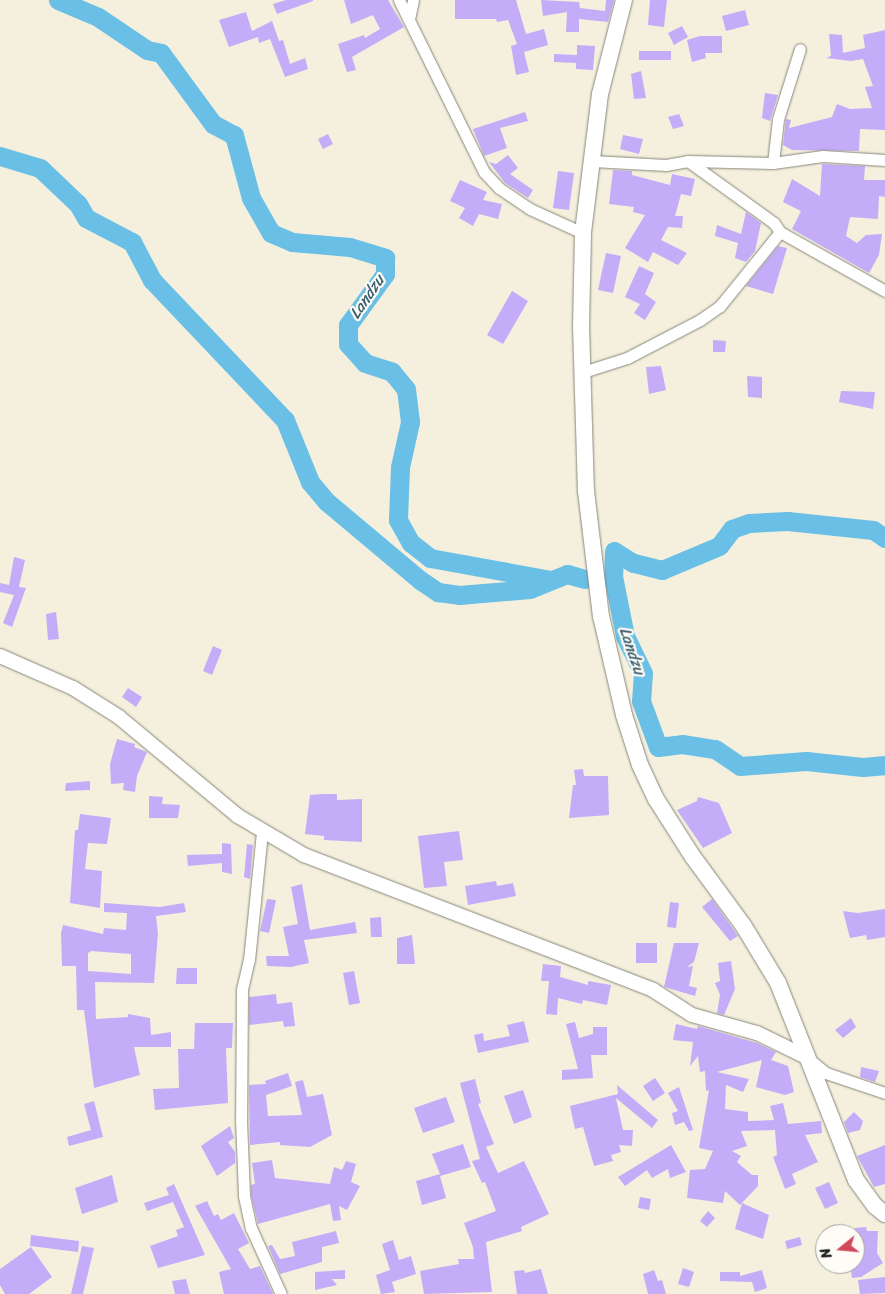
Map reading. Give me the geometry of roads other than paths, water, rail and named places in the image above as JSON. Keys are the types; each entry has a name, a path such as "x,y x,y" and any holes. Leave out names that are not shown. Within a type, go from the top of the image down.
{"main road":[{"path":"624,0 600,94 583,233 583,372 586,490 601,616 624,715 638,757 670,823 743,924 778,983 856,1180 875,1206 885,1214"}],"street":[{"path":"399,0 484,172 500,188 530,209 583,233"},
{"path":"409,19 413,0"},
{"path":"773,163 778,119 800,49"},
{"path":"592,161 666,165 688,161 773,163 823,156 885,160"},
{"path":"688,161 774,223 780,232 885,291"},
{"path":"583,372 627,358 666,340 713,311 780,232"},
{"path":"0,656 73,688 119,717 262,832 304,855 366,881 653,990 692,1015 757,1033 808,1058 826,1073 885,1093"},
{"path":"262,832 249,959 242,990 239,1052 241,1130 244,1196 251,1228 281,1294"}],"waterway":[{"name":"Landzu","path":"58,0 98,17 147,50 161,53 213,124 234,135 251,198 271,233 292,242 350,247 385,258 385,274 348,325 348,344 365,363 392,372 406,389 410,422 400,467 398,520 411,543 430,558 551,580"},
{"name":"Landzu","path":"0,156 40,168 78,204 86,218 132,242 152,280 285,420 310,482 327,502 420,580 438,592 459,595 530,589 567,574 584,579"},
{"name":"Landzu","path":"885,538 873,530 787,521 749,523 732,529 719,546 662,570 633,563 614,551 613,576 625,636 643,673 641,701 658,747 682,744 715,749 740,766 806,761 863,767 885,765"}]}
